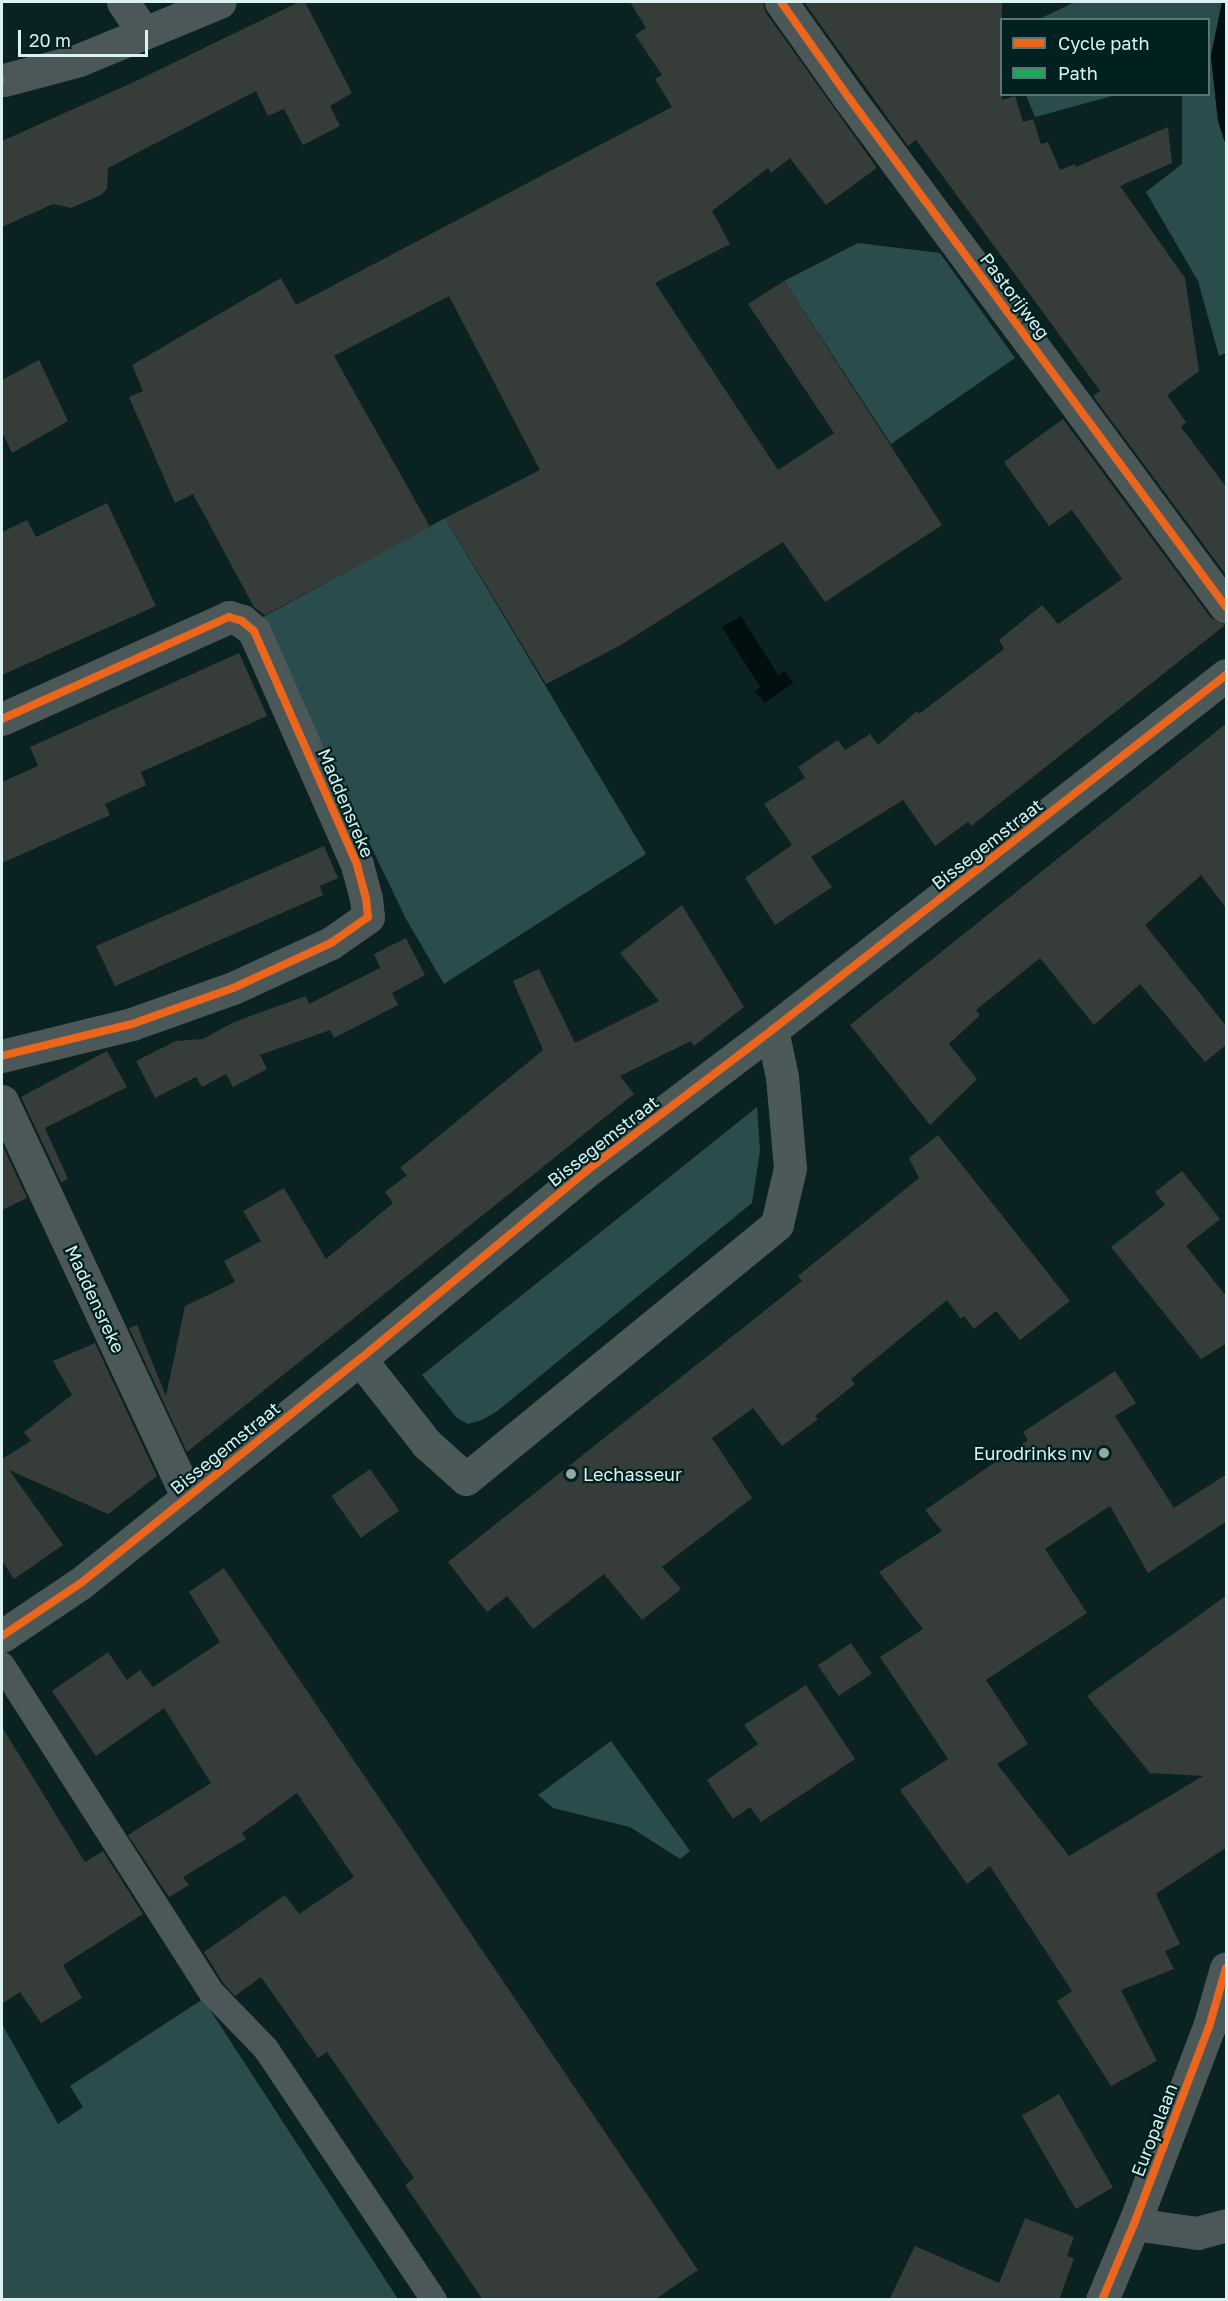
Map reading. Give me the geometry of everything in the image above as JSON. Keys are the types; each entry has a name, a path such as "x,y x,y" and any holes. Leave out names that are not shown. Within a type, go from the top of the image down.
{"street":[{"path":"123,2 143,32"},
{"path":"4,80 78,60 220,2"},
{"name":"Pastorijweg","path":"781,2 856,108 1227,607"},
{"name":"Maddensreke","path":"2,719 229,617 242,621 254,631 357,865 366,898 368,917 331,943 233,988 132,1024 2,1056"},
{"name":"Bissegemstraat","path":"2,1636 81,1583 360,1359 585,1172 772,1030 1227,675"},
{"path":"360,1359 427,1444 466,1479 777,1224 790,1168 782,1077 772,1030"},
{"name":"Maddensreke","path":"2,1101 188,1498"},
{"name":"Europalaan","path":"1102,2300 1134,2224 1209,2027 1227,1968"},
{"path":"1134,2224 1197,2233 1227,2225"}],"lane":[{"path":"2,1665 212,1993 266,2049 434,2300"}],"shaded area":[{"path":"1075,2 1222,2 1211,56 1218,121 1226,145 1226,353 1219,356 1198,281 1146,192 1182,164 1182,96 1210,96 1210,18 1041,18"},
{"path":"1222,2 1226,2 1226,145 1218,121 1211,56"},
{"path":"1027,96 1112,96 1035,117"},
{"path":"858,243 940,253 1015,358 891,444 784,281"},
{"path":"445,518 646,854 444,984 406,919 261,618"},
{"path":"741,616 778,675 785,671 793,683 765,703 755,691 760,687 722,627"},
{"path":"757,1107 760,1151 752,1203 496,1412 482,1420 468,1424 457,1418 422,1375"},
{"path":"611,1741 690,1851 680,1859 630,1827 553,1808 538,1795"},
{"path":"203,1999 398,2299 2,2299 2,2024 58,2124 83,2107 70,2086"}],"building":[{"path":"299,2 305,2 352,93 330,106 340,126 303,145 284,109 268,116 256,91 108,168 107,189 101,195 71,208 53,204 2,227 2,141 136,81"},
{"path":"630,2 763,2 766,13 877,168 826,205 790,158 771,173 768,168 712,211 730,244 655,283 778,470 834,433 748,304 784,281 942,525 825,602 783,542 621,645 546,684 445,518 540,470 449,296 334,356 430,527 265,615 254,607 193,494 175,503 129,397 143,391 132,365 281,278 296,305 672,107 655,79 662,75 635,35 646,28"},
{"path":"804,2 1002,2 1000,96 1002,100 1015,96 1023,122 1033,119 1041,144 1048,142 1060,170 1075,164 1076,167 1168,127 1172,163 1120,186 1185,278 1199,371 1167,395 1186,422 1181,427 1227,488 1227,576 1093,396 1100,391 916,140 908,146"},
{"path":"39,360 68,421 12,453 2,432 2,380"},
{"path":"1063,419 1211,618 1225,625 971,826 968,822 935,846 903,800 811,857 832,887 775,925 745,878 792,845 764,804 805,778 798,767 838,740 845,750 870,734 878,745 917,711 919,714 1004,649 999,640 1042,605 1058,624 1122,579 1072,510 1049,526 1004,462"},
{"path":"107,503 156,606 2,675 2,532 27,520 36,537"},
{"path":"239,653 267,716 141,772 146,785 105,804 110,815 2,863 2,782 38,766 30,747"},
{"path":"1227,723 1226,908 1201,875 1145,925 1227,1027 1227,1044 1205,1062 1140,984 1094,1025 1040,958 976,1010 980,1015 949,1044 977,1079 930,1125 850,1025"},
{"path":"324,846 338,878 320,886 323,895 115,986 96,946"},
{"path":"682,905 744,1007 694,1046 691,1041 620,1076 634,1094 187,1452 129,1328 137,1325 166,1396 185,1306 235,1282 224,1261 261,1241 243,1211 284,1188 326,1259 393,1203 385,1192 407,1175 400,1168 543,1050 513,981 539,969 575,1043 659,1001 620,953"},
{"path":"406,938 425,975 392,993 398,1005 334,1038 330,1030 260,1055 267,1069 233,1087 226,1074 202,1087 196,1077 155,1098 136,1061 176,1041 203,1039 234,1022 306,996 309,1004 380,968 383,974 374,954"},
{"path":"107,1051 127,1087 45,1128 68,1179 61,1182 21,1097"},
{"path":"938,1135 1070,1301 1020,1340 996,1311 974,1329 964,1316 961,1319 947,1300 851,1379 855,1384 815,1416 818,1419 782,1446 753,1408 712,1438 752,1498 662,1567 681,1589 642,1620 604,1574 533,1629 507,1596 487,1612 448,1562 802,1281 798,1276 919,1178 909,1158"},
{"path":"2,1144 27,1198 2,1210"},
{"path":"1182,1171 1220,1219 1186,1246 1227,1297 1227,1343 1201,1359 1111,1247 1165,1205 1155,1192"},
{"path":"95,1343 157,1476 108,1514 9,1470 63,1545 14,1579 2,1561 2,1459 31,1441 24,1432 72,1395 53,1361"},
{"path":"1115,1371 1136,1403 1115,1416 1174,1508 1227,1474 1227,1521 1148,1573 1110,1506 1045,1549 1087,1613 986,1680 1028,1744 997,1764 1069,1856 1203,1776 1150,1773 1087,1696 1227,1595 1227,1847 1156,1894 1180,1944 1165,1951 1174,1969 1121,1990 1157,2061 1111,2086 1057,2001 1072,1991 990,1866 967,1884 900,1790 948,1759 880,1657 923,1629 879,1572 942,1531 925,1510 1028,1440 1023,1432"},
{"path":"370,1469 399,1511 361,1538 331,1496"},
{"path":"224,1568 698,2270 654,2300 483,2300 405,2185 414,2178 327,2052 318,2058 261,1977 235,1996 224,1984 204,1952 285,1895 299,1914 354,1877 297,1793 242,1833 246,1839 183,1877 189,1885 169,1897 128,1835 211,1783 164,1708 96,1756 52,1691 108,1652 127,1680 140,1670 153,1687 220,1642 189,1592"},
{"path":"851,1643 872,1674 839,1696 818,1665"},
{"path":"806,1685 855,1759 761,1822 750,1807 733,1819 707,1780 758,1744 744,1725"},
{"path":"2,1727 85,1862 103,1851 143,1914 63,1965 82,1998 41,2023 20,1992 2,2004"},
{"path":"1059,2094 1113,2188 1076,2209 1022,2116"},
{"path":"1025,2218 1074,2237 1067,2256 1074,2258 1059,2300 889,2300 915,2246 999,2283"}],"cycle path":[{"path":"781,2 849,98 1226,607"},
{"path":"2,719 229,617 242,621 254,631 357,865 366,898 368,917 331,943 233,988 132,1024 2,1056"},
{"path":"2,1636 81,1583 360,1359 585,1172 772,1030 1226,675"},
{"path":"1102,2300 1134,2224 1209,2027 1226,1968"}],"place":[{"name":"Eurodrinks nv","path":"1104,1453"},
{"name":"Lechasseur","path":"571,1474"}]}
